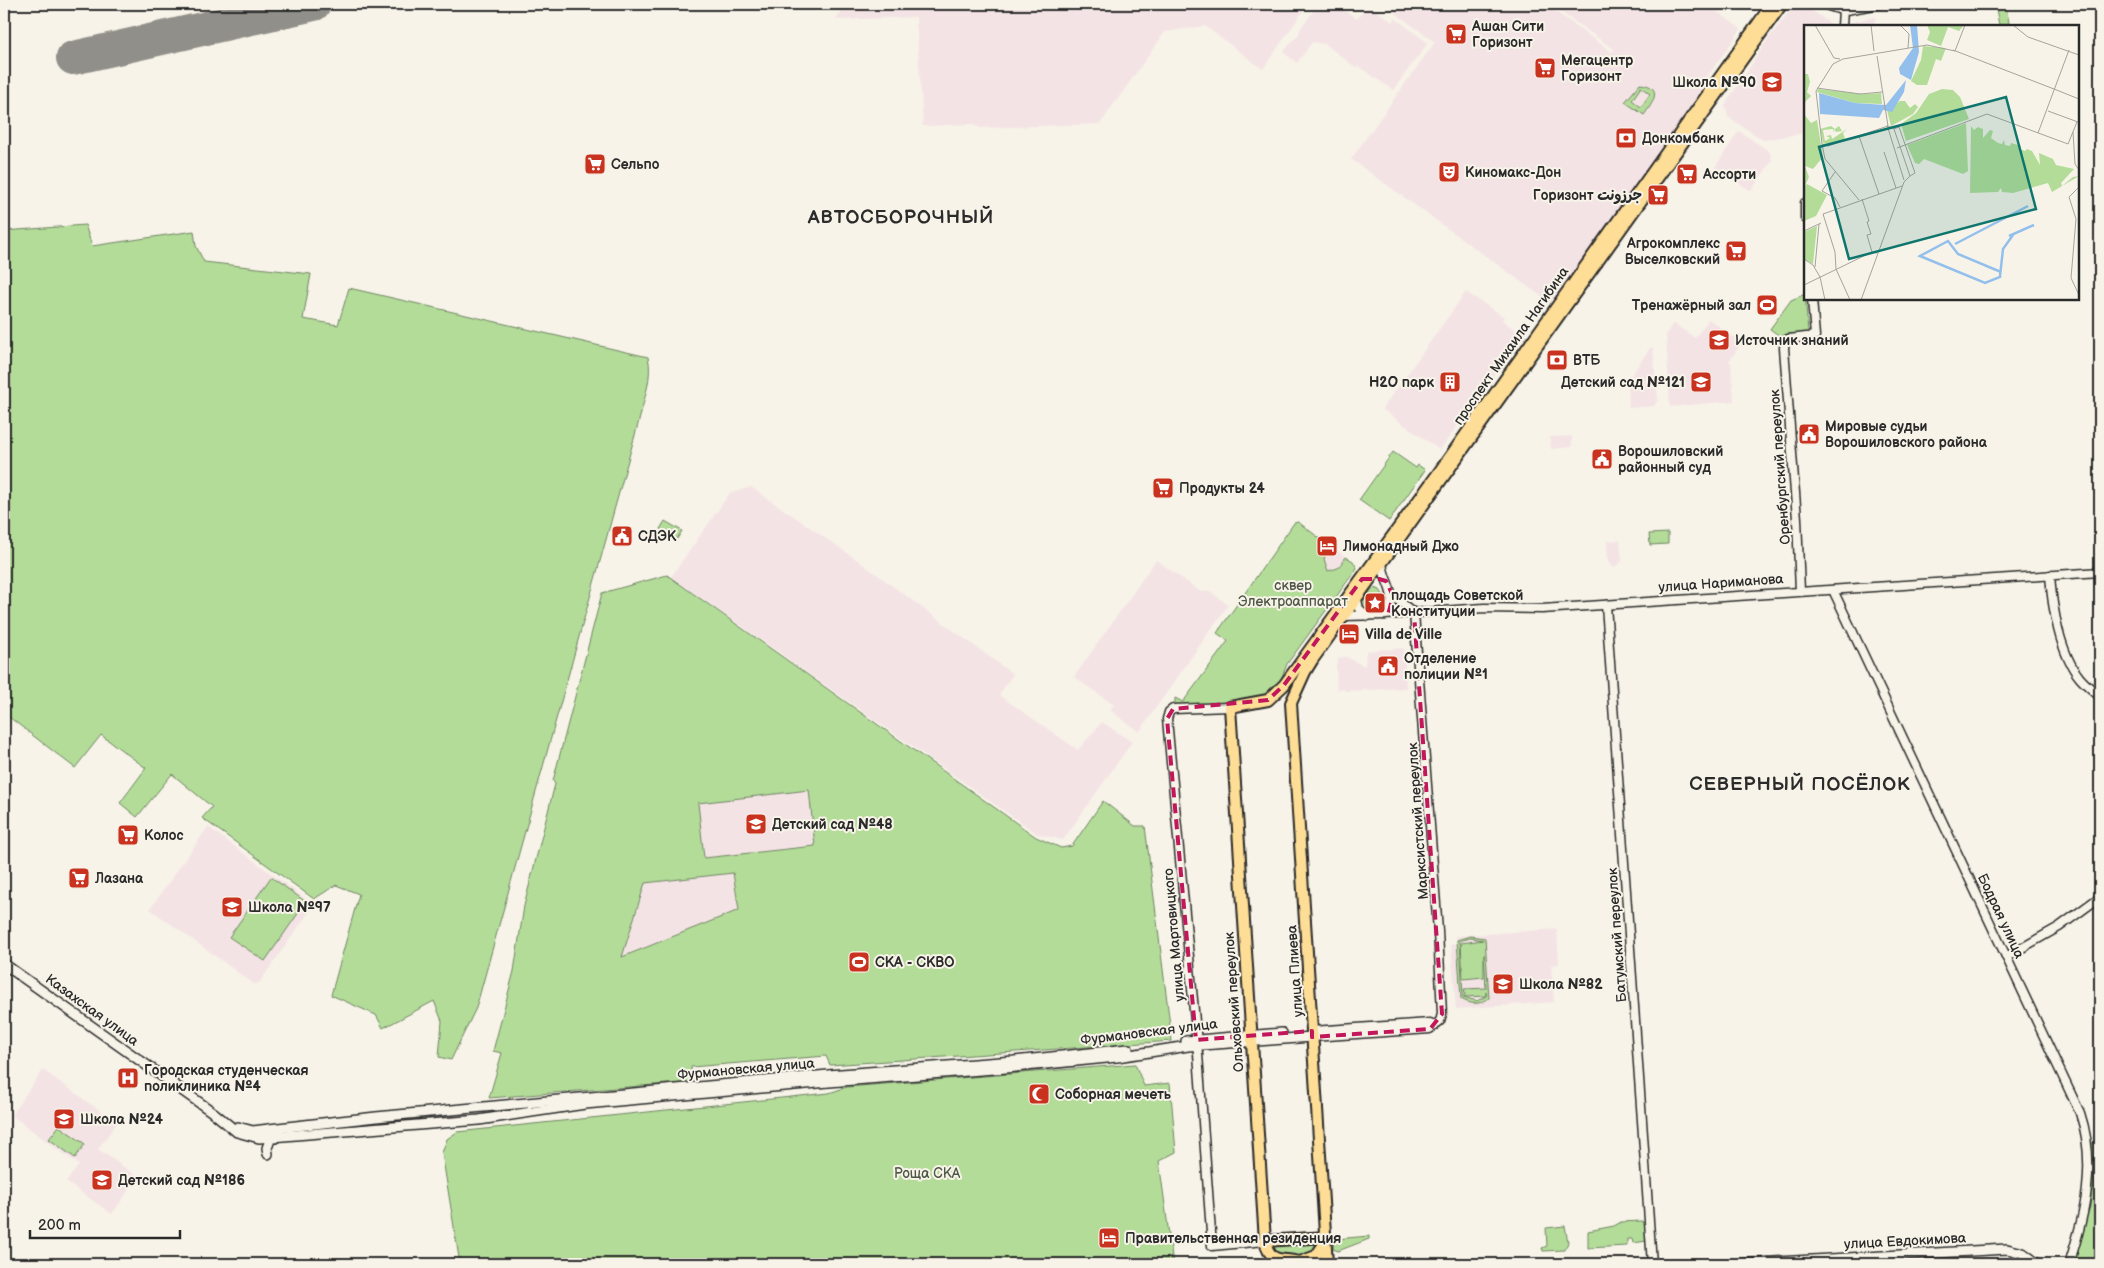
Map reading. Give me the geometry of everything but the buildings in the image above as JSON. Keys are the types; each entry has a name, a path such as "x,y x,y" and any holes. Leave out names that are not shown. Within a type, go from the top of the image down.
{"main road":[{"name":"проспект Михаила Нагибина","path":"1230,707 1268,700 1284,685 1367,577 1772,4"},
{"name":"проспект Михаила Нагибина","path":"1291,703 1305,672 1356,599 1367,577 1382,563 1782,4"},
{"path":"1824,4 1845,7 1877,4"},
{"name":"улица Плиева","path":"1291,703 1327,1264"},
{"name":"Ольховский переулок","path":"1230,707 1250,1038 1265,1241 1268,1253 1274,1260 1303,1263"},
{"name":"Казахская улица","path":"4,964 237,1132 252,1137 274,1137"},
{"name":"Фурмановская улица","path":"585,1101 1006,1068 1197,1043 1312,1034"},
{"path":"214,1114 241,1128 252,1131 376,1117 585,1101"},
{"path":"268,1154 267,1148 274,1137 478,1120 585,1101"},
{"path":"477,1108 478,1120"},
{"path":"376,1117 378,1129"},
{"path":"1265,1241 1326,1239"},
{"path":"1303,1263 1316,1256 1326,1239"},
{"name":"улица Евдокимова","path":"1738,1264 2007,1249 2023,1253 2038,1264"}],"street":[{"path":"1842,25 1845,7"},
{"name":"Оренбургский переулок","path":"1800,591 1798,519 1784,348 1786,342 1814,336 1812,300"},
{"path":"1382,563 1386,581 1393,596 1414,613"},
{"name":"улица Нариманова","path":"1344,616 1484,608 1542,609 2100,572"},
{"path":"2050,575 2055,619 2062,641 2080,678 2100,697"},
{"path":"1368,616 1359,608 1356,599 1367,577 1386,581"},
{"name":"Бодрая улица","path":"1833,590 2080,1113 2088,1157 2088,1189 2069,1264"},
{"path":"1385,615 1391,607 1393,596"},
{"name":"Батумский переулок","path":"1606,605 1652,1264"},
{"name":"Марксистский переулок","path":"1414,613 1422,693 1439,948 1442,1014 1440,1021 1435,1026"},
{"name":"улица Мартовицкого","path":"1230,707 1173,710 1169,712 1167,719 1197,1043 1212,1246 1265,1241"},
{"path":"2006,957 2059,927 2100,897"},
{"name":"Фурмановская улица","path":"1312,1034 1430,1029 1435,1026"}],"highlighted area":[{"path":"1362,579 1379,579 1386,581 1393,596 1388,615 1414,613 1442,1014 1430,1029 1312,1037 1312,1031 1196,1040 1167,719 1173,709 1268,700 1284,685"}],"shaded area":[{"path":"846,4 1308,4 1263,69 1205,26 1165,32 1100,124 980,128 973,124 923,126 916,17 836,20"},
{"path":"1319,4 1335,4 1357,19 1368,4 1392,22 1395,18 1428,43 1393,90 1358,66 1356,68 1325,44 1312,42 1297,63 1283,52 1299,34 1300,29"},
{"path":"1383,4 1545,4 1612,52 1614,49 1549,4 1707,4 1741,29 1707,77 1705,87 1556,298 1548,301 1351,159 1435,42"},
{"name":"Школа №90","path":"1795,4 1802,4 1833,25 1804,25 1804,133 1763,140 1728,117 1725,105 1768,39"},
{"path":"1876,17 1873,25 1846,25 1846,23"},
{"path":"1739,131 1770,152 1772,161 1751,191 1715,167"},
{"path":"1466,292 1504,317 1502,320 1522,335 1440,450 1382,409"},
{"name":"Детский сад №121","path":"1709,319 1742,343 1729,361 1731,363 1734,401 1670,407 1666,334 1673,323 1695,338"},
{"path":"1653,347 1658,400 1654,406 1629,408 1628,380 1650,348"},
{"path":"1572,436 1572,447 1551,449 1550,437"},
{"path":"751,487 853,557 1013,674 999,695 1078,750 1102,722 1132,742 1063,840 1037,834 671,577 730,493"},
{"path":"1620,540 1622,561 1614,568 1608,562 1607,541"},
{"path":"1326,543 1346,557 1338,568 1328,571 1324,559 1319,552"},
{"path":"1156,560 1201,592 1210,591 1228,605 1139,732 1110,710 1114,705 1074,677"},
{"path":"1404,648 1406,688 1345,691 1344,689 1337,689 1336,665 1340,657 1343,658 1344,656 1365,666 1366,651"},
{"name":"Детский сад №48","path":"809,790 815,846 704,858 698,803"},
{"name":"Школа №97","path":"208,827 314,905 259,983 254,984 150,909"},
{"path":"733,873 739,910 622,957 645,883"},
{"name":"Школа №82","path":"1557,929 1559,964 1551,965 1554,1002 1456,1009 1451,944 1456,944 1456,936"},
{"name":"Школа №24","path":"43,1070 117,1123 98,1149 138,1177 112,1214 66,1182 79,1165 11,1115"}],"green space":[{"path":"1995,4 2005,4 1997,7 2006,6 2009,23 1999,25"},
{"path":"1640,84 1648,85 1654,92 1653,101 1644,115 1625,102","holes":["1641,87 1650,94 1641,107 1632,100"]},
{"path":"85,225 92,246 194,231 196,246 204,262 311,274 303,319 338,325 349,288 648,357 649,379 646,395 476,1008 451,1060 439,1057 442,1021 434,1001 383,1028 376,1015 331,995 359,894 336,885 314,899 202,818 212,807 172,774 137,817 120,803 146,768 101,735 75,768 9,717 4,723 4,231"},
{"path":"1804,294 1808,333 1786,334 1781,337 1770,329 1791,300"},
{"path":"1393,452 1416,468 1418,465 1425,470 1389,521 1359,500"},
{"path":"665,521 682,531 677,539 660,529"},
{"name":"cквер Электроаппарат","path":"1298,522 1326,543 1319,552 1325,557 1328,571 1338,568 1346,557 1353,561 1357,568 1287,664 1276,692 1265,697 1250,700 1178,706 1175,704 1175,698 1183,702 1228,641 1217,633 1294,523"},
{"path":"1668,533 1668,544 1650,545 1649,534"},
{"path":"667,575 1036,837 1061,848 1072,846 1103,801 1135,826 1145,826 1172,1041 830,1065 826,1056 691,1067 692,1082 489,1098 502,1053 493,1051 514,971 524,906 555,784 553,781 602,593","holes":["809,790 815,846 704,858 698,803","733,873 739,910 622,957 645,883"]},
{"path":"1374,588 1380,590 1387,601 1386,608 1383,610 1362,611 1361,604"},
{"path":"271,877 306,902 265,961 229,937"},
{"path":"1470,936 1485,938 1489,998 1482,1002 1472,1003 1461,999 1457,940","holes":["1470,938 1483,940 1461,943 1463,979 1484,977 1484,954 1486,988 1464,989 1465,997 1486,996 1477,1001 1463,997 1460,941"]},
{"name":"Роща СКА","path":"1135,1064 1144,1086 1170,1083 1176,1152 1159,1161 1173,1264 460,1264 442,1153 447,1139 457,1132 829,1093 847,1087"},
{"path":"59,1126 85,1144 75,1158 49,1139"},
{"path":"2100,1138 2100,1264 2073,1264 2082,1228 2090,1207 2094,1174 2092,1143"},
{"path":"1642,1221 1645,1224 1647,1241 1633,1243 1632,1239 1627,1239 1627,1246 1588,1248 1588,1231 1614,1226 1621,1222"},
{"path":"1565,1226 1568,1242 1565,1250 1543,1251 1542,1248 1547,1246 1546,1228"},
{"path":"1369,1236 1369,1239 1338,1251 1333,1249 1334,1240 1336,1239"},
{"path":"1313,1241 1317,1248 1311,1257 1283,1258 1275,1252 1275,1246 1279,1243"}],"runway":[{"path":"73,58 314,4"}],"place":[{"name":"Ашан Сити Горизонт","path":"1456,34"},
{"name":"Мегацентр Горизонт","path":"1545,68"},
{"name":"Школа №90","path":"1772,82"},
{"name":"Донкомбанк","path":"1626,138"},
{"name":"Сельпо","path":"595,164"},
{"name":"Киномакс-Дон","path":"1449,172"},
{"name":"Ассорти","path":"1687,174"},
{"name":"Горизонт جرزونت","path":"1658,195"},
{"name":"Агрокомплекс Выселковский","path":"1736,251"},
{"name":"Тренажёрный зал","path":"1767,305"},
{"name":"Источник знаний","path":"1719,340"},
{"name":"ВТБ","path":"1557,360"},
{"name":"H2O парк","path":"1450,382"},
{"name":"Детский сад №121","path":"1701,382"},
{"name":"Мировые судьи Ворошиловского района","path":"1809,434"},
{"name":"Ворошиловский районный суд","path":"1602,459"},
{"name":"Продукты 24","path":"1163,488"},
{"name":"СДЭК","path":"622,536"},
{"name":"Лимонадный Джо","path":"1327,546"},
{"name":"площадь Советской Конституции","path":"1375,603"},
{"name":"Villa de Ville","path":"1349,634"},
{"name":"Отделение полиции №1","path":"1388,666"},
{"name":"Детский сад №48","path":"756,824"},
{"name":"Колос","path":"128,835"},
{"name":"Лазана","path":"79,878"},
{"name":"Школа №97","path":"232,907"},
{"name":"СКА - СКВО","path":"859,962"},
{"name":"Школа №82","path":"1503,984"},
{"name":"Городская студенческая поликлиника №4","path":"128,1078"},
{"name":"Соборная мечеть","path":"1039,1094"},
{"name":"Школа №24","path":"64,1119"},
{"name":"Детский сад №186","path":"102,1180"},
{"name":"Правительственная резиденция","path":"1109,1238"}],"district":[{"name":"АВТОСБОРОЧНЫЙ","path":"901,217"},
{"name":"СЕВЕРНЫЙ ПОСЁЛОК","path":"1800,784"}]}
